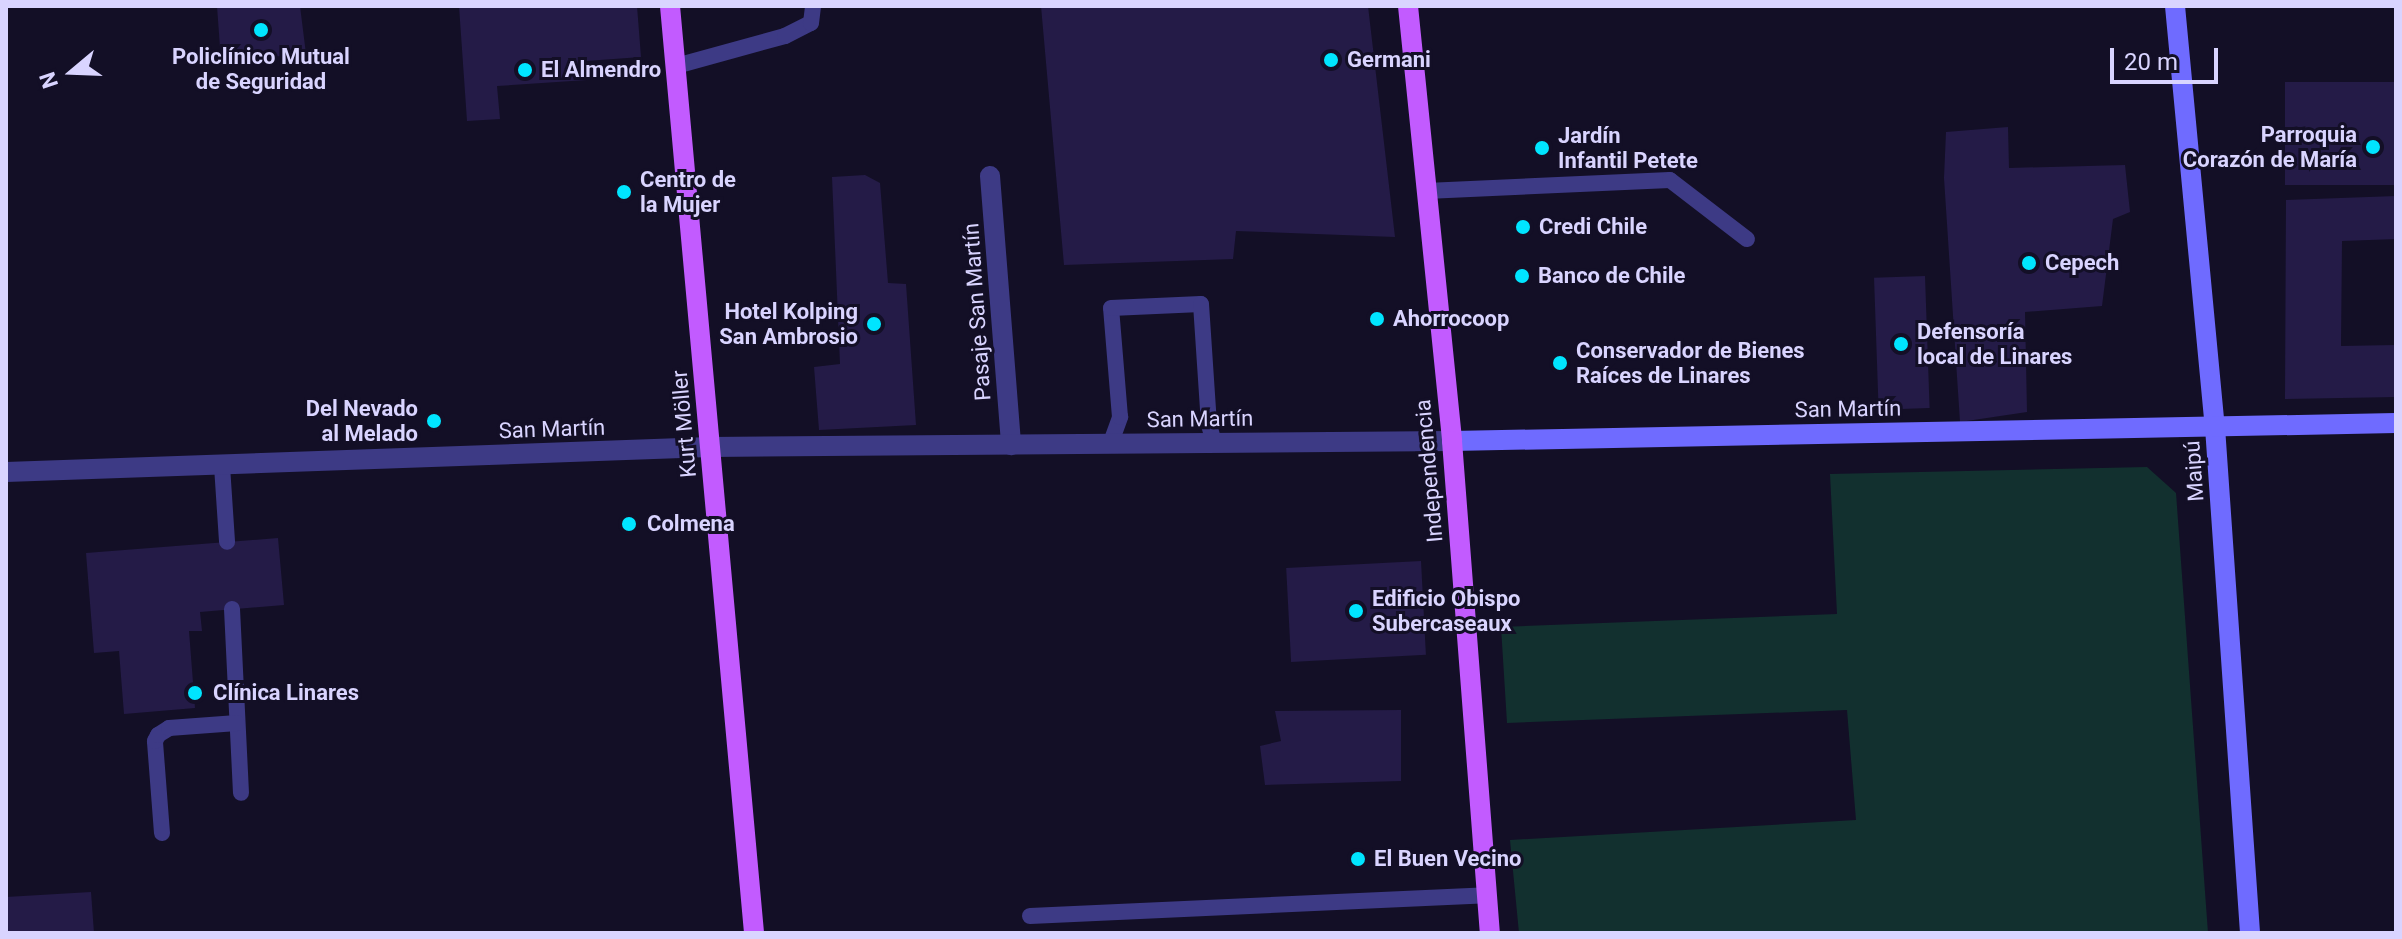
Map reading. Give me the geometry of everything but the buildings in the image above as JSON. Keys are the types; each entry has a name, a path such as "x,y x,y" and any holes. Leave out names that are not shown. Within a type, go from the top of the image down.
{"main road":[{"name":"Kurt Möller","path":"670,6 754,933"},
{"name":"Independencia","path":"1408,6 1452,441 1490,933"},
{"name":"Maipú","path":"2175,6 2215,427 2250,933"},
{"name":"San Martín","path":"1452,441 2396,423"}],"street":[{"name":"Pasaje San Martín","path":"990,176 1011,445"},
{"name":"San Martín","path":"6,472 710,447 1452,441"}],"lane":[{"path":"676,66 785,36 811,23 813,6"},
{"path":"1426,191 1670,180 1747,239"},
{"path":"1110,445 1120,417 1111,308 1201,304 1209,425 1214,442"},
{"path":"222,466 227,542"},
{"path":"232,609 241,793"},
{"path":"162,833 155,741 158,735 169,728 237,723"},
{"path":"1030,916 1487,895"}],"green space":[{"path":"2147,467 2176,493 2208,933 1519,933 1510,840 1856,820 1847,710 1507,723 1501,627 1837,614 1830,474"}],"place":[{"name":"Policlínico Mutual de Seguridad","path":"261,30"},
{"name":"Germani","path":"1331,60"},
{"name":"El Almendro","path":"525,70"},
{"name":"Parroquia Corazón de María","path":"2373,147"},
{"name":"Jardín Infantil Petete","path":"1542,148"},
{"name":"Centro de la Mujer","path":"624,192"},
{"name":"Credi Chile","path":"1523,227"},
{"name":"Cepech","path":"2029,263"},
{"name":"Banco de Chile","path":"1522,276"},
{"name":"Ahorrocoop","path":"1377,319"},
{"name":"Hotel Kolping San Ambrosio","path":"874,324"},
{"name":"Defensoría local de Linares","path":"1901,344"},
{"name":"Conservador de Bienes Raíces de Linares","path":"1560,363"},
{"name":"Del Nevado al Melado","path":"434,421"},
{"name":"Colmena","path":"629,524"},
{"name":"Edificio Obispo Subercaseaux","path":"1356,611"},
{"name":"Clínica Linares","path":"195,693"},
{"name":"El Buen Vecino","path":"1358,859"}]}
